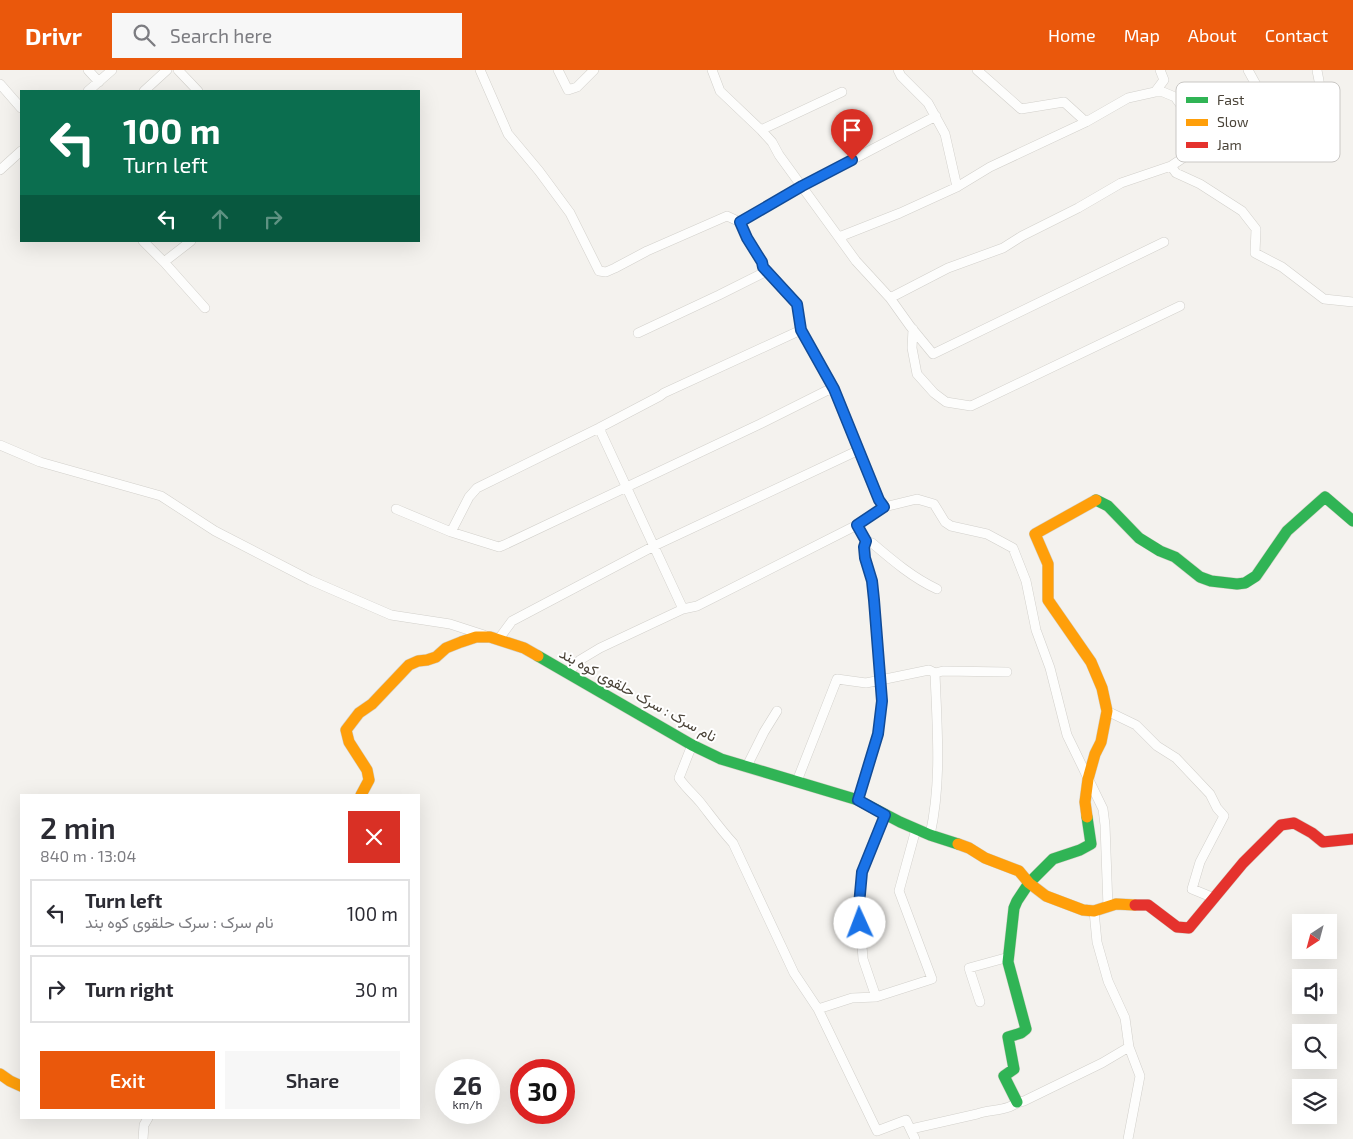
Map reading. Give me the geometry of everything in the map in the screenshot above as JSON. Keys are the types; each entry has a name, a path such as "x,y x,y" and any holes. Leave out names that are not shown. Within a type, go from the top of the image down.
{"street":[{"path":"88,70 99,82"},
{"path":"89,90 112,70"},
{"path":"145,90 168,70"},
{"path":"178,70 197,90"},
{"path":"480,70 508,134 539,171 570,213 599,271 606,272 647,251 727,216 740,222 763,267 797,304 801,330 834,389 879,500 884,507"},
{"path":"558,70 568,90 577,87 594,70"},
{"path":"712,70 720,91 762,130 772,142 779,155 856,261 890,298 933,354 1164,242"},
{"path":"898,70 901,76 928,103 946,134 957,187"},
{"path":"977,70 1021,110 1064,102 1086,122"},
{"path":"1155,92 1164,80 1160,70"},
{"path":"1248,70 1255,82"},
{"path":"0,84 20,107"},
{"path":"762,130 842,92"},
{"path":"839,237 957,187 990,167 1086,122 1128,98 1163,92 1176,98"},
{"path":"740,222 802,186 936,116"},
{"path":"0,170 20,152"},
{"path":"890,298 948,268 1003,248 1122,183 1171,166 1177,162"},
{"path":"1171,166 1176,173 1200,184 1242,211 1256,229 1255,253 1282,267 1324,299 1353,302"},
{"path":"145,242 205,308"},
{"path":"164,262 190,242"},
{"path":"638,333 767,271"},
{"path":"913,329 912,348 917,374 934,393 946,402 970,406 1180,306"},
{"path":"450,532 469,497 477,488 599,428 664,393 801,330"},
{"path":"396,510 450,532 499,547 826,391 834,389"},
{"path":"599,428 683,609"},
{"path":"0,445 40,462 161,496 215,532 310,580 391,615 450,624 494,638 512,621 654,546 859,450"},
{"path":"1017,1102 1004,1076 1014,1070 1008,1037 1025,1031 1026,1028 1008,962 1014,908 1029,883 1053,859 1080,850 1091,844 1085,802 1088,779 1095,754 1101,742 1108,711 1102,688 1091,662 1048,600 1048,564 1034,534 1095,500 1108,506 1139,538 1160,551 1176,557 1200,578 1237,584 1246,583 1256,576 1287,531 1325,498 1353,521"},
{"path":"568,673 580,660 600,648 683,609 697,606 857,525 884,507 917,499 934,504 945,522 951,526 987,534 1013,548 1026,581 1036,630 1050,668 1067,735 1103,809 1108,907"},
{"path":"857,525 866,541 872,543 903,569 937,589"},
{"path":"858,800 878,734 882,701 872,581 865,558 864,547 866,541"},
{"name":"نام سرک : سرک حلقوی کوه بند","path":"362,794 369,780 367,770 349,742 346,730 359,713 372,704 409,665 418,660 436,657 446,648 476,637 494,638 524,648 692,745 722,758 858,800 916,829 969,848 985,858 1019,871 1029,883 1046,896 1083,910 1094,912"},
{"path":"796,781 837,679 866,683 929,670 935,673 951,671 1007,672"},
{"path":"930,835 935,814 938,761 935,673"},
{"path":"747,766 777,711"},
{"path":"1108,711 1136,725 1157,746 1176,758 1210,794 1217,808 1224,816 1200,862 1192,889 1214,898"},
{"path":"692,745 679,778 733,842 794,972 818,1010 877,1131 906,1120 915,1139"},
{"path":"876,998 863,959 859,905 862,872 885,815"},
{"path":"1128,1139 1140,1076 1129,1047 1125,1018 1108,981 1097,942 1094,912 1116,904 1148,906 1177,927 1189,928 1242,863 1281,825 1294,823 1323,842 1353,839"},
{"path":"818,1010 852,998 876,998 932,980 899,891 916,829"},
{"path":"980,1002 969,968 1009,957"},
{"path":"911,1129 985,1111 990,1112 1011,1107 1017,1102 1102,1064 1129,1047"},
{"path":"0,1074 20,1086"},
{"path":"143,1139 144,1125 147,1119"}],"traffic: fast":[{"path":"1096,500 1108,506 1139,538 1160,551 1175,557 1200,577 1211,581 1237,584 1245,583 1256,576 1287,531 1325,497 1353,521"},
{"path":"538,656 692,745 721,759 858,800 900,822 930,835 958,844"},
{"path":"1017,1102 1004,1076 1014,1069 1008,1037 1021,1033 1026,1029 1008,962 1014,908 1029,883 1053,859 1080,850 1091,844 1087,817"}],"traffic: slow":[{"path":"1087,817 1085,802 1088,779 1095,754 1101,742 1107,711 1102,688 1091,662 1048,600 1048,564 1035,534 1096,500"},
{"path":"362,794 369,780 367,770 349,742 346,730 359,713 372,704 409,665 436,657 446,648 476,637 490,637 524,648 538,656"},
{"path":"958,844 969,848 985,858 1019,871 1029,883 1046,896 1083,910 1094,911 1116,904 1135,905"},
{"path":"0,1074 20,1086"}],"traffic: jam":[{"path":"1135,905 1148,905 1177,927 1189,928 1243,863 1281,825 1294,823 1323,842 1353,839"}],"route":[{"path":"852,160 740,222 763,267 797,304 801,330 834,389 879,500 884,507 857,525 866,541 864,547 865,558 872,581 882,701 878,734 858,800 885,815 862,872 859,905 860,923"}]}
